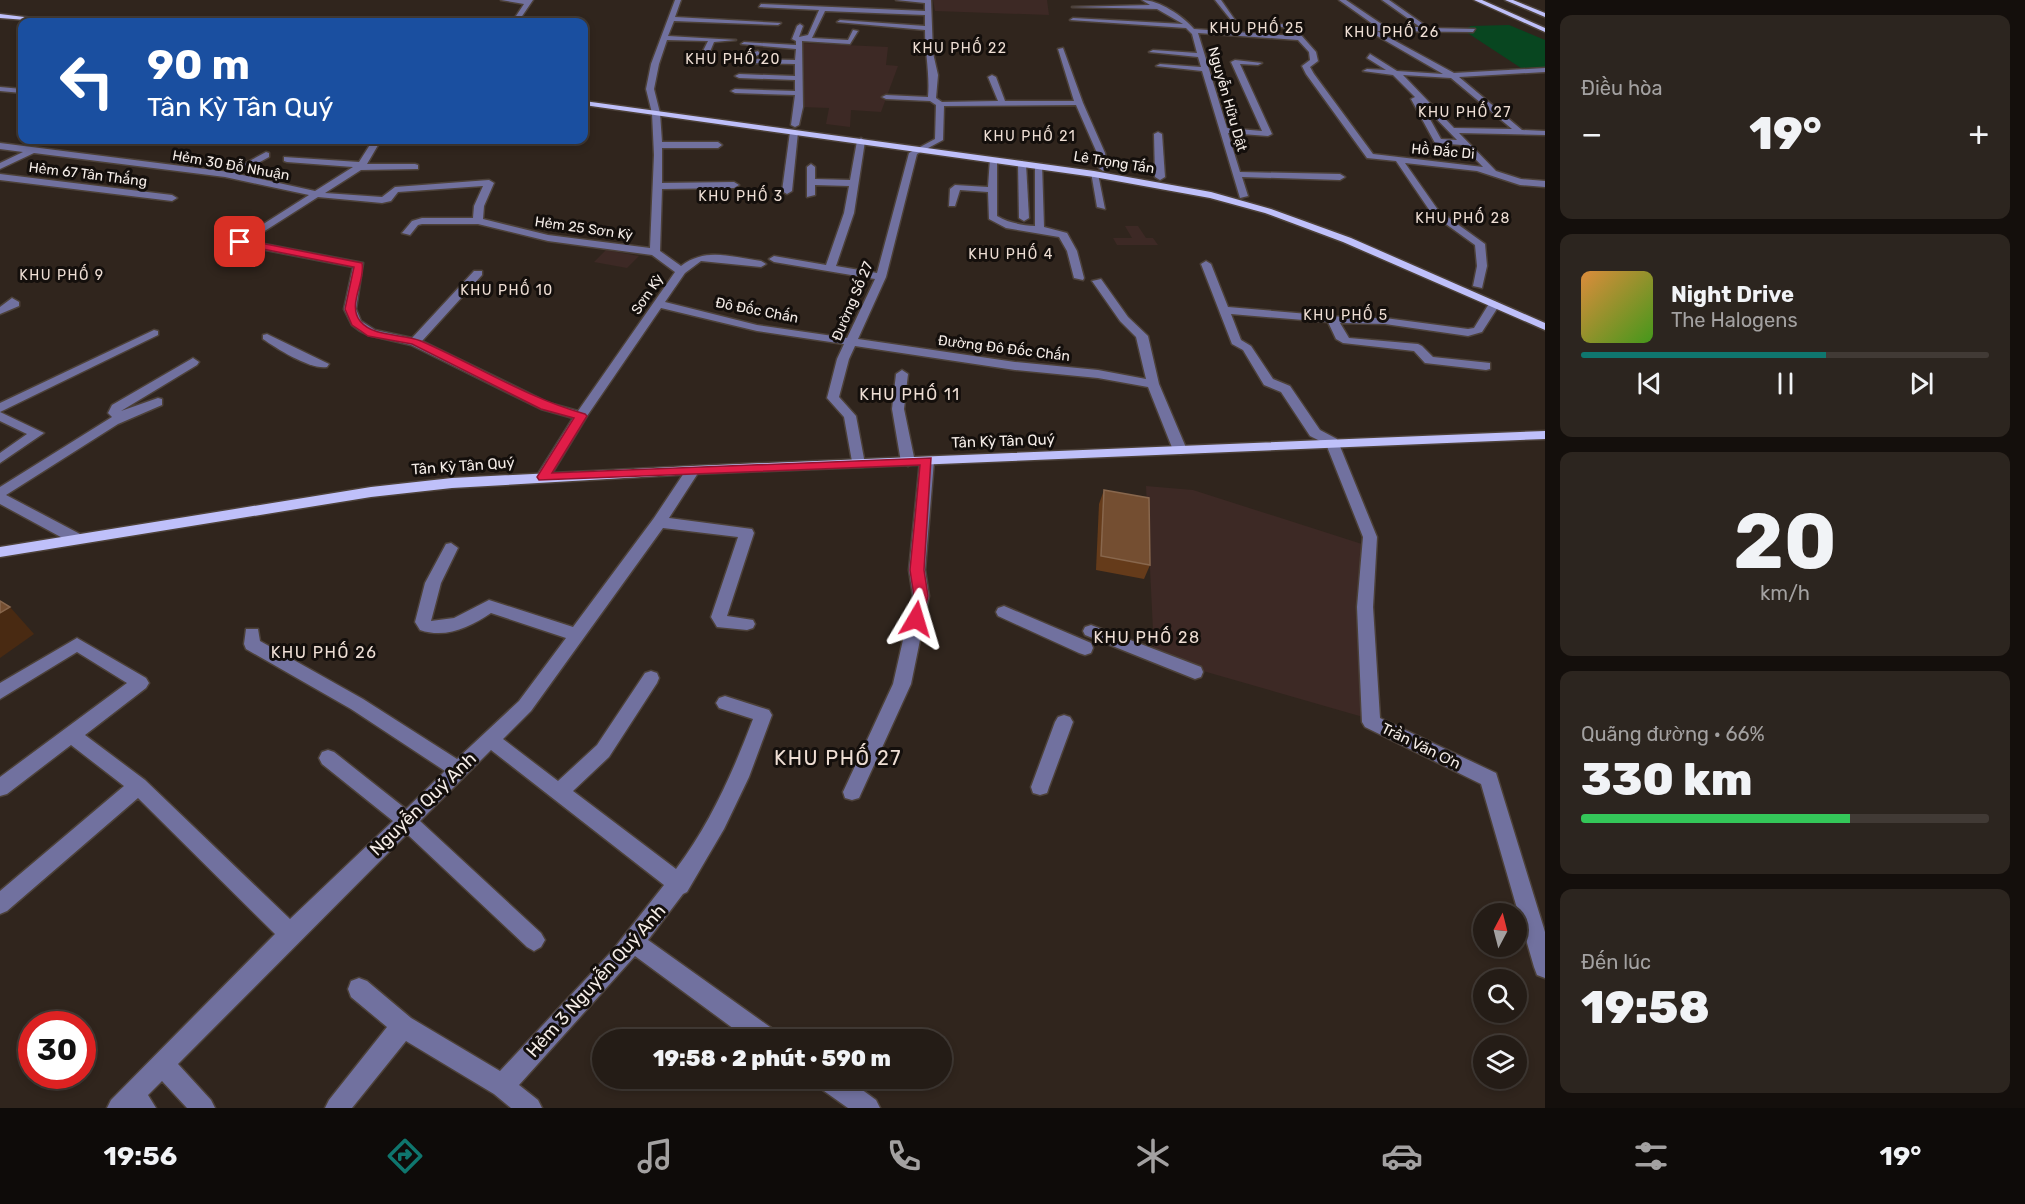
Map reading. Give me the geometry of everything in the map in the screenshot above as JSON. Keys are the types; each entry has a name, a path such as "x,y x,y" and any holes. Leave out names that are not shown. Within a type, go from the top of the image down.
{"main road":[{"path":"1468,0 1497,9"},
{"path":"1477,0 1545,30"},
{"path":"1496,0 1545,17"},
{"path":"1508,0 1545,17"},
{"path":"2,18 18,19"},
{"path":"2,18 18,23"},
{"name":"Lê Trọng Tấn","path":"588,96 655,110"},
{"name":"Lê Trọng Tấn","path":"588,103 931,144 1160,177 1243,196 1346,230 1545,315"},
{"name":"Lê Trọng Tấn","path":"795,129 861,141 1185,189 1268,211 1347,240 1545,327"},
{"name":"Tân Kỳ Tân Quý","path":"0,552 75,538 410,486 693,470 1545,435"}],"street":[{"path":"504,0 529,1"},
{"name":"Sơn Kỳ","path":"543,477 581,416 681,271 656,252 658,146 655,110 650,89 664,38 678,0"},
{"path":"841,10 845,0"},
{"path":"899,0 928,1 929,53 934,75 939,140 920,150"},
{"path":"1145,0 1190,28"},
{"path":"1218,0 1233,19"},
{"path":"1342,0 1384,29"},
{"path":"1385,0 1428,30"},
{"path":"518,18 529,1"},
{"path":"761,6 929,13"},
{"path":"1075,7 1159,7"},
{"path":"799,43 811,36 822,9"},
{"path":"670,19 744,25 778,23"},
{"path":"788,191 800,96 799,43 795,39 797,24 818,20"},
{"path":"1073,20 1300,38"},
{"path":"840,22 930,28"},
{"path":"1281,26 1291,27 1300,38"},
{"name":"Nguyễn Hữu Dật","path":"1190,28 1201,55 1243,196"},
{"path":"1473,30 1369,30 1453,76 1521,133"},
{"path":"744,44 849,42 855,31"},
{"path":"664,38 733,40"},
{"name":"Hồ Đắc Di","path":"1300,38 1312,52 1314,61 1306,66 1310,74 1372,157 1473,167 1520,182 1545,184"},
{"path":"703,59 712,39"},
{"path":"1062,49 1079,103 1101,153 1103,168"},
{"path":"1153,52 1201,55"},
{"path":"758,53 747,57 746,61 799,62"},
{"path":"1370,56 1406,84 1467,143 1493,172"},
{"path":"1223,130 1268,134 1236,62 1258,63"},
{"path":"1521,63 1541,70"},
{"path":"1160,66 1204,69"},
{"path":"1367,71 1453,76 1541,70"},
{"path":"739,76 799,78"},
{"path":"992,77 1002,105"},
{"path":"1406,84 1438,141 1467,143"},
{"path":"0,89 18,91"},
{"path":"735,91 800,96"},
{"path":"768,98 800,96"},
{"path":"886,97 1002,105 1079,103"},
{"path":"1454,130 1545,133"},
{"path":"1158,134 1160,177"},
{"path":"830,268 849,213 861,141"},
{"path":"375,144 366,161 360,166 240,242 359,265 350,309 356,322 364,328 372,333 415,342 545,406 581,416"},
{"path":"658,146 717,145"},
{"name":"Hẻm 30 Đỗ Nhuận","path":"0,146 229,176 315,194 382,200 387,199 395,190 451,184 489,183 478,206 478,221"},
{"path":"0,166 33,150"},
{"name":"Đường Số 27","path":"858,464 850,416 833,398 850,342 881,277 913,153 920,150"},
{"path":"229,176 266,155"},
{"path":"287,159 360,166 415,167"},
{"path":"993,160 992,216 999,222 1024,230 1054,231 1063,235 1072,250 1079,278"},
{"path":"1399,160 1432,209 1480,244 1482,266 1478,286"},
{"path":"1022,164 1024,218"},
{"path":"1040,166 1040,226"},
{"path":"810,195 812,167"},
{"path":"1094,174 1102,207"},
{"path":"1236,174 1269,177 1341,177"},
{"name":"Hẻm 67 Tân Thắng","path":"0,177 172,198"},
{"path":"810,182 854,183"},
{"path":"657,186 734,185"},
{"path":"952,204 955,189 958,187 992,190"},
{"path":"407,233 416,223 426,221 426,218 418,216 423,209"},
{"name":"Hẻm 25 Sơn Kỳ","path":"426,221 478,221 548,238 656,252"},
{"path":"681,271 697,259 704,257 761,264"},
{"path":"774,259 881,277"},
{"path":"1206,264 1236,342 1246,348 1268,382 1286,389 1315,433 1332,442"},
{"path":"415,342 477,273"},
{"path":"1097,281 1124,319 1142,336 1153,384 1180,450"},
{"path":"0,311 15,304 12,301"},
{"name":"Đô Đốc Chấn","path":"658,304 757,328 850,342"},
{"path":"1223,310 1355,321 1385,321 1468,333 1479,330 1494,304"},
{"path":"1332,318 1342,339 1347,341 1418,348 1429,360 1486,366"},
{"path":"0,408 154,333"},
{"path":"267,337 285,349 323,364"},
{"name":"Đường Đô Đốc Chấn","path":"850,342 1015,366 1098,374 1153,384"},
{"path":"124,417 114,412 116,408 193,362"},
{"path":"902,374 898,409 908,462"},
{"path":"0,493 84,437 159,402"},
{"path":"0,416 37,433 0,459"},
{"name":"Trần Văn Ơn","path":"1332,442 1370,537 1365,607 1371,723 1489,779 1545,967"},
{"path":"852,792 902,684 921,596 917,570 927,461"},
{"name":"Nguyễn Quý Anh","path":"131,1104 163,1065 290,934 525,706 659,522 693,470"},
{"path":"0,498 75,538"},
{"path":"659,522 747,533 718,617 723,623 747,624"},
{"path":"451,548 433,583 423,622 426,626 444,627 469,619 489,606 577,635"},
{"path":"1004,612 1085,648"},
{"path":"1092,631 1195,672"},
{"path":"252,633 252,644 308,673 364,707 459,770"},
{"path":"0,692 77,644 140,683 0,788"},
{"path":"559,792 603,751 651,678"},
{"name":"Hẻm 3 Nguyễn Quý Anh","path":"502,1086 635,943 680,885 720,817 750,758 763,715 725,703"},
{"path":"1040,787 1064,722"},
{"path":"72,735 138,786 290,934"},
{"path":"490,740 680,885"},
{"path":"328,758 406,820 534,940"},
{"path":"0,904 138,786"},
{"path":"635,943 754,1029"},
{"path":"359,989 403,1026 502,1086 530,1108"},
{"path":"338,1108 403,1026"},
{"path":"163,1065 203,1108"},
{"path":"841,1089 868,1108"}],"shaded area":[{"path":"933,0 1047,0 1049,15 935,11"},
{"path":"802,43 888,47 886,65 898,66 881,112 851,110 850,127 826,124 829,108 800,107"},
{"path":"1125,226 1138,226 1146,238 1153,238 1158,245 1117,245 1113,238 1132,238"},
{"path":"606,250 639,256 627,268 594,262"},
{"path":"1146,486 1193,490 1365,545 1363,717 1196,669 1154,651"}],"green space":[{"path":"1509,25 1545,40 1545,67 1521,68 1463,30 1471,26"}],"building":[{"path":"1104,490 1149,498 1150,565 1101,556"},
{"path":"0,601 10,607 0,613"}],"district":[{"name":"KHU PHỐ 25","path":"1257,28"},
{"name":"KHU PHỐ 26","path":"1392,32"},
{"name":"KHU PHỐ 22","path":"960,48"},
{"name":"KHU PHỐ 20","path":"733,59"},
{"name":"KHU PHỐ 27","path":"1465,112"},
{"name":"KHU PHỐ 21","path":"1030,136"},
{"name":"KHU PHỐ 3","path":"741,196"},
{"name":"KHU PHỐ 28","path":"1463,218"},
{"name":"KHU PHỐ 4","path":"1011,254"},
{"name":"KHU PHỐ 9","path":"62,275"},
{"name":"KHU PHỐ 10","path":"507,290"},
{"name":"KHU PHỐ 5","path":"1346,315"},
{"name":"KHU PHỐ 11","path":"910,394"},
{"name":"KHU PHỐ 28","path":"1147,637"},
{"name":"KHU PHỐ 26","path":"324,652"},
{"name":"KHU PHỐ 27","path":"838,758"}],"route":[{"path":"240,242 281,252 359,265 350,309 356,322 364,328 372,333 415,342 430,348 545,406 581,416 543,477 927,461 917,570 921,596 916,619"}]}
